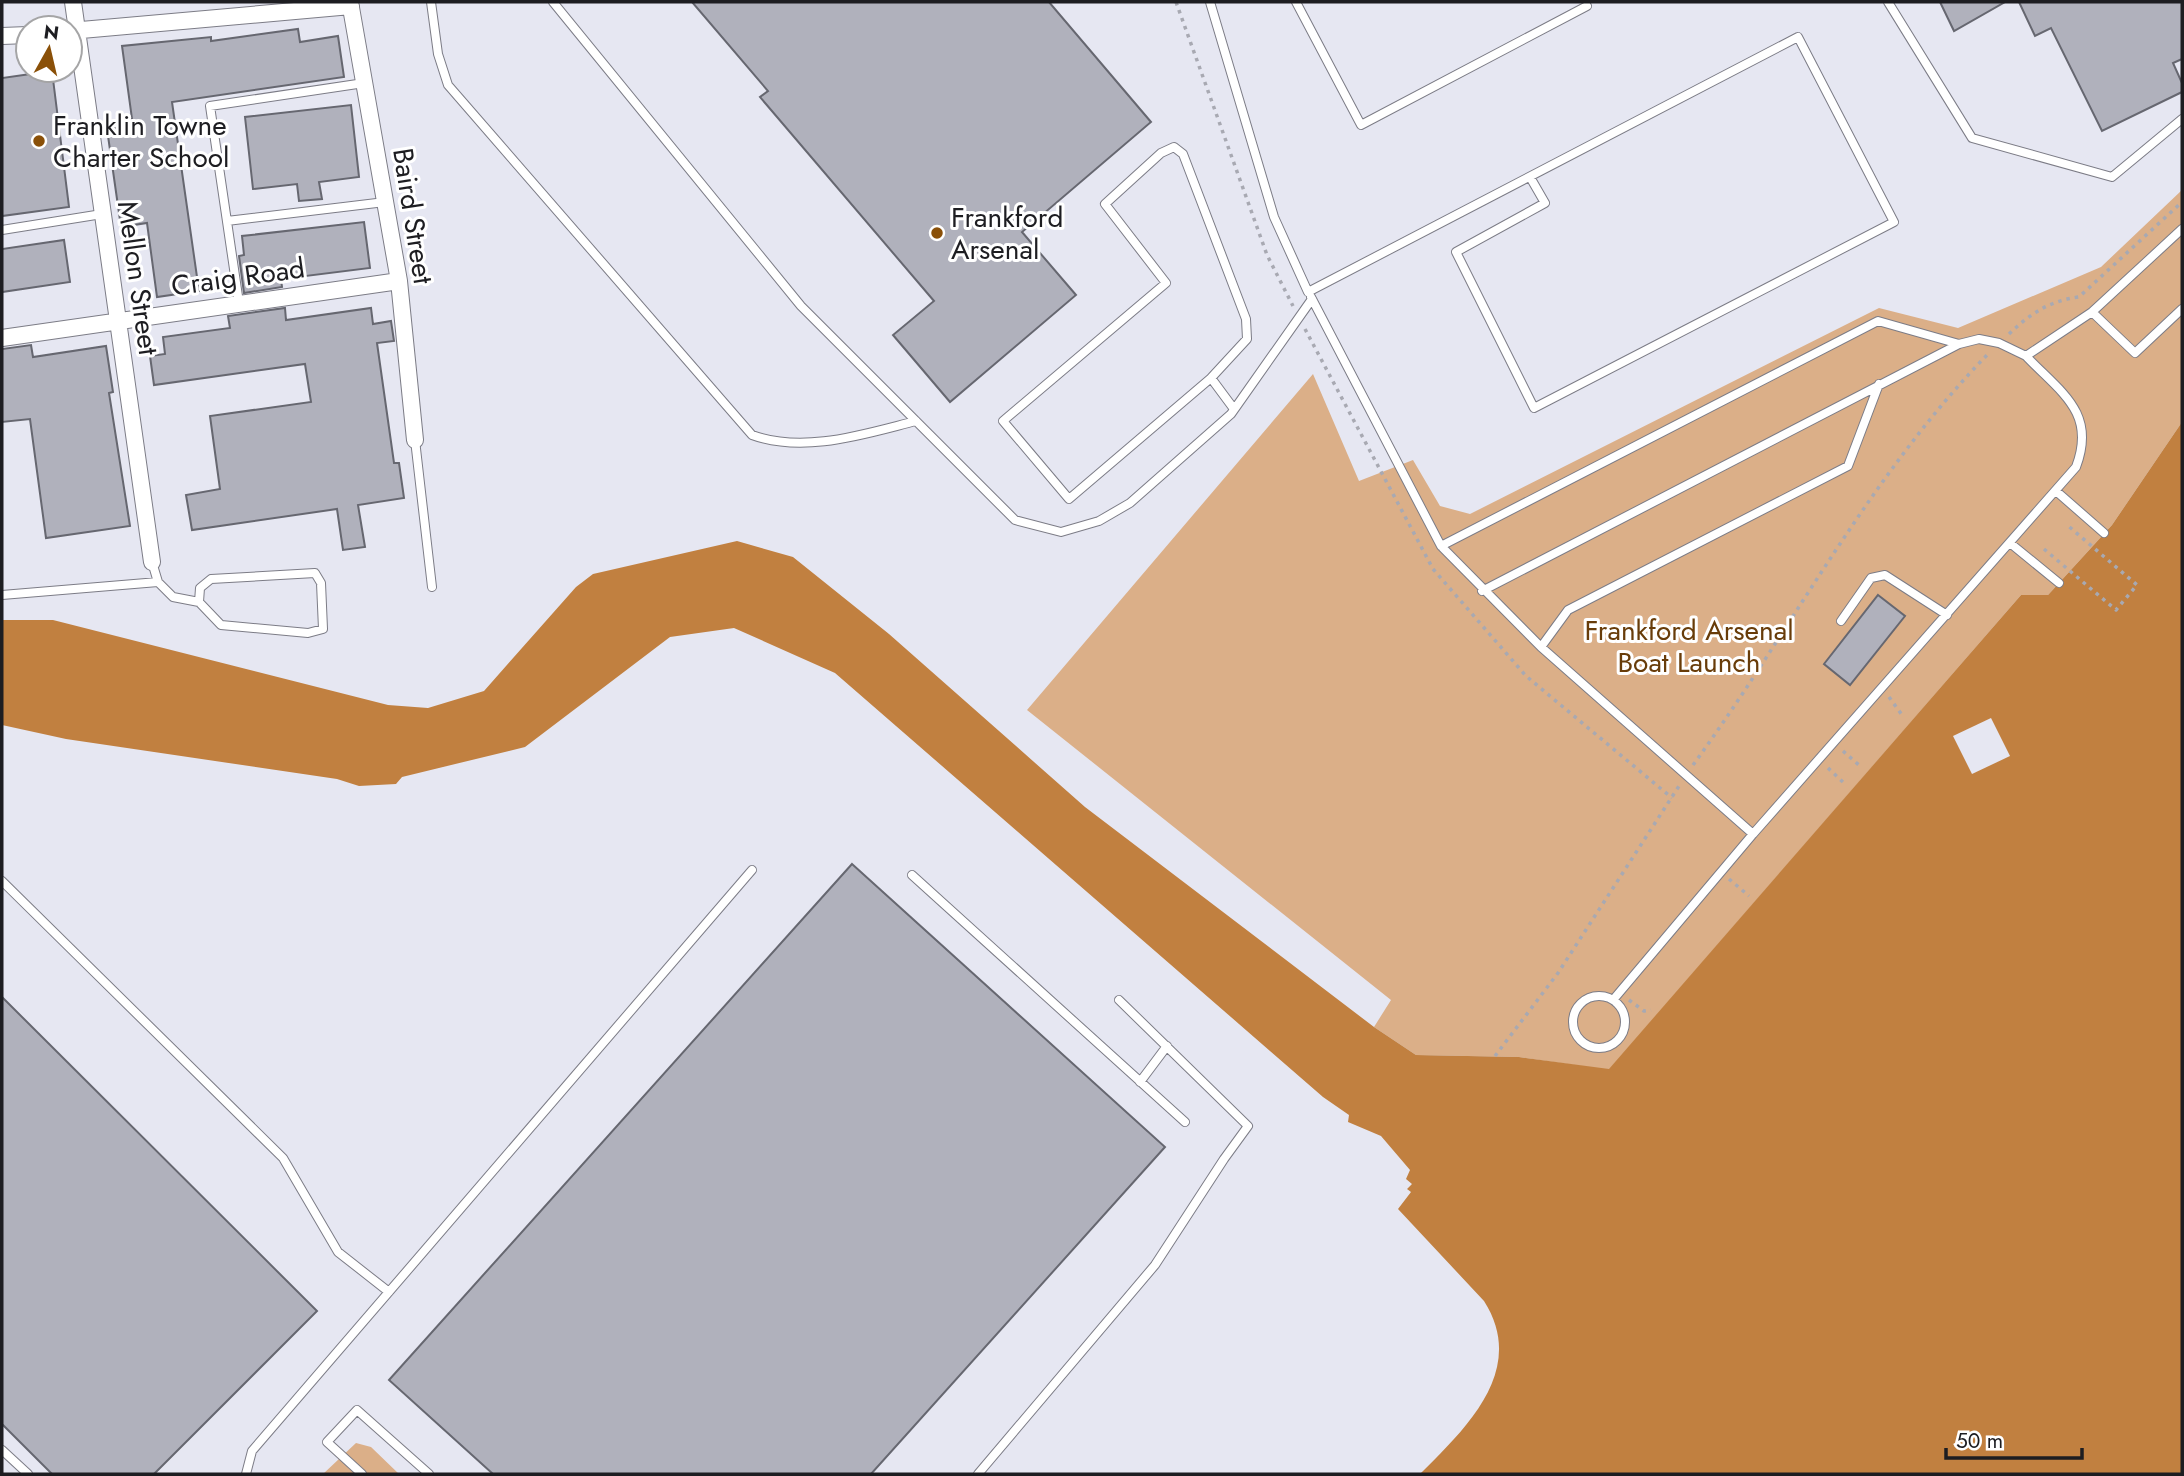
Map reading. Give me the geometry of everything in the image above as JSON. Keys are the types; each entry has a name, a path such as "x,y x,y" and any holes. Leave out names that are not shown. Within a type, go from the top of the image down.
{"street":[{"path":"84,30 350,4"},
{"name":"Baird Street","path":"350,4 399,281 415,440"},
{"name":"Mellon Street","path":"82,84 152,562"},
{"name":"Craig Road","path":"2,338 399,281"}],"lane":[{"path":"431,2 438,54 448,85 752,435 776,444 819,442 916,421"},
{"path":"553,2 802,306 1015,520 1061,532 1099,521 1130,503 1234,409 1310,295 1530,177 1798,37 1894,222 1534,408 1456,252 1545,203 1530,177"},
{"path":"1210,2 1274,217 1310,295 1441,546 1541,647 1753,834"},
{"path":"1296,2 1362,125 1589,3"},
{"path":"1888,2 1972,138 2112,177 2182,119"},
{"path":"239,303 210,106 364,83"},
{"path":"1174,148 1183,154 1246,318 1247,339 1211,378 1069,499 1003,421 1166,283 1105,204 1161,153 1174,148"},
{"path":"227,222 385,202"},
{"path":"2,230 102,214"},
{"path":"2026,356 2092,312 2182,229"},
{"path":"2092,312 2135,353 2182,309"},
{"path":"1441,546 1878,321 1959,344"},
{"path":"1482,590 1959,344 1979,338 1999,343 2026,356 2078,411 2084,432 2076,467 1753,834 1614,1000"},
{"path":"1211,378 1234,409"},
{"path":"1541,647 1568,610 1848,466 1879,384"},
{"path":"415,440 432,587"},
{"path":"2056,491 2104,533"},
{"path":"2010,544 2059,583"},
{"path":"152,562 158,582 173,597 199,601 222,625 308,633 323,629 321,583 316,573 211,579 201,588 199,601"},
{"path":"1841,621 1871,578 1885,575 1947,615"},
{"path":"2,595 158,582"},
{"path":"246,1474 252,1451 752,870"},
{"path":"912,875 1185,1122"},
{"path":"2,881 283,1158 338,1252 389,1292"},
{"path":"1590,997 1614,1000 1623,1013 1624,1029 1620,1036 1608,1046 1600,1048 1584,1043 1573,1022 1577,1007 1590,997"},
{"path":"978,1474 1155,1265 1248,1126 1119,1000"},
{"path":"1140,1082 1167,1046"},
{"path":"362,1474 327,1442 357,1410 429,1474"},
{"path":"2,1450 28,1474"}],"path":[{"path":"1175,2 1266,255 1283,286"},
{"path":"2013,330 2045,306 2057,300 2079,297 2182,202"},
{"path":"1693,765 1888,471 1951,392 1988,354"},
{"path":"2044,550 2116,610 2137,585 2066,524"},
{"path":"1883,687 1902,715"},
{"path":"1833,743 1860,766"},
{"path":"1819,760 1845,784"},
{"path":"1495,1056 1550,984 1679,785"},
{"path":"1721,872 1749,896"},
{"path":"1620,992 1644,1011 1651,1010"}],"green space":[{"name":"Frankford Arsenal Boat Launch","path":"2182,190 2182,422 2112,525 2048,595 2021,595 1609,1070 1519,1057 1416,1055 1374,1027 1391,1000 1027,710 1313,374 1359,481 1413,460 1440,506 1470,514 1879,308 1958,328 2101,267"},
{"path":"356,1443 371,1447 399,1474 323,1474"}],"shaded area":[{"path":"2182,422 2182,1474 1420,1474 1456,1437 1486,1396 1495,1374 1499,1351 1496,1326 1484,1301 1398,1209 1411,1192 1407,1189 1412,1184 1406,1179 1410,1170 1381,1136 1348,1122 1349,1115 1323,1097 835,673 734,628 670,637 525,747 402,777 396,784 359,786 337,779 66,739 2,725 2,620 53,620 388,705 428,708 484,691 576,587 593,574 737,541 793,557 889,634 1085,807 1374,1027 1416,1055 1519,1057 1609,1069 2021,595 2048,595 2112,525"}],"pier":[{"path":"1991,718 2010,756 1972,774 1953,736"}],"building":[{"path":"692,2 1049,2 1151,122 1022,232 1076,295 950,402 893,335 934,301 760,97 768,91"},
{"path":"1940,2 2005,2 1954,31"},
{"path":"2019,2 2182,2 2182,59 2173,63 2182,83 2182,92 2102,131 2051,28 2035,36"},
{"path":"298,29 300,42 338,36 344,77 172,102 199,291 157,297 147,223 121,227 107,129 133,126 122,46 211,37 211,41"},
{"name":"Franklin Towne Charter School","path":"14,76 14,84 54,84 69,207 2,216 2,78"},
{"path":"351,105 359,177 319,182 322,199 299,201 297,184 253,189 245,117"},
{"path":"364,222 370,268 281,279 282,287 244,293 239,256 244,255 242,236"},
{"path":"64,240 70,282 2,292 2,249"},
{"path":"285,308 286,320 371,308 373,324 391,321 394,341 377,343 394,463 399,463 404,498 358,505 365,547 343,550 337,509 192,530 186,495 220,489 210,416 311,402 305,364 154,385 150,356 165,354 163,337 230,328 228,316"},
{"path":"31,345 33,357 106,346 113,392 109,393 130,526 46,538 30,419 2,422 2,349"},
{"path":"1878,595 1905,616 1850,685 1824,664"},
{"path":"852,864 1165,1147 871,1474 493,1474 389,1380"},
{"path":"2,997 317,1311 154,1474 52,1474 2,1424"}],"place":[{"name":"Franklin Towne Charter School","path":"39,141"},
{"name":"Frankford Arsenal","path":"937,233"}]}
